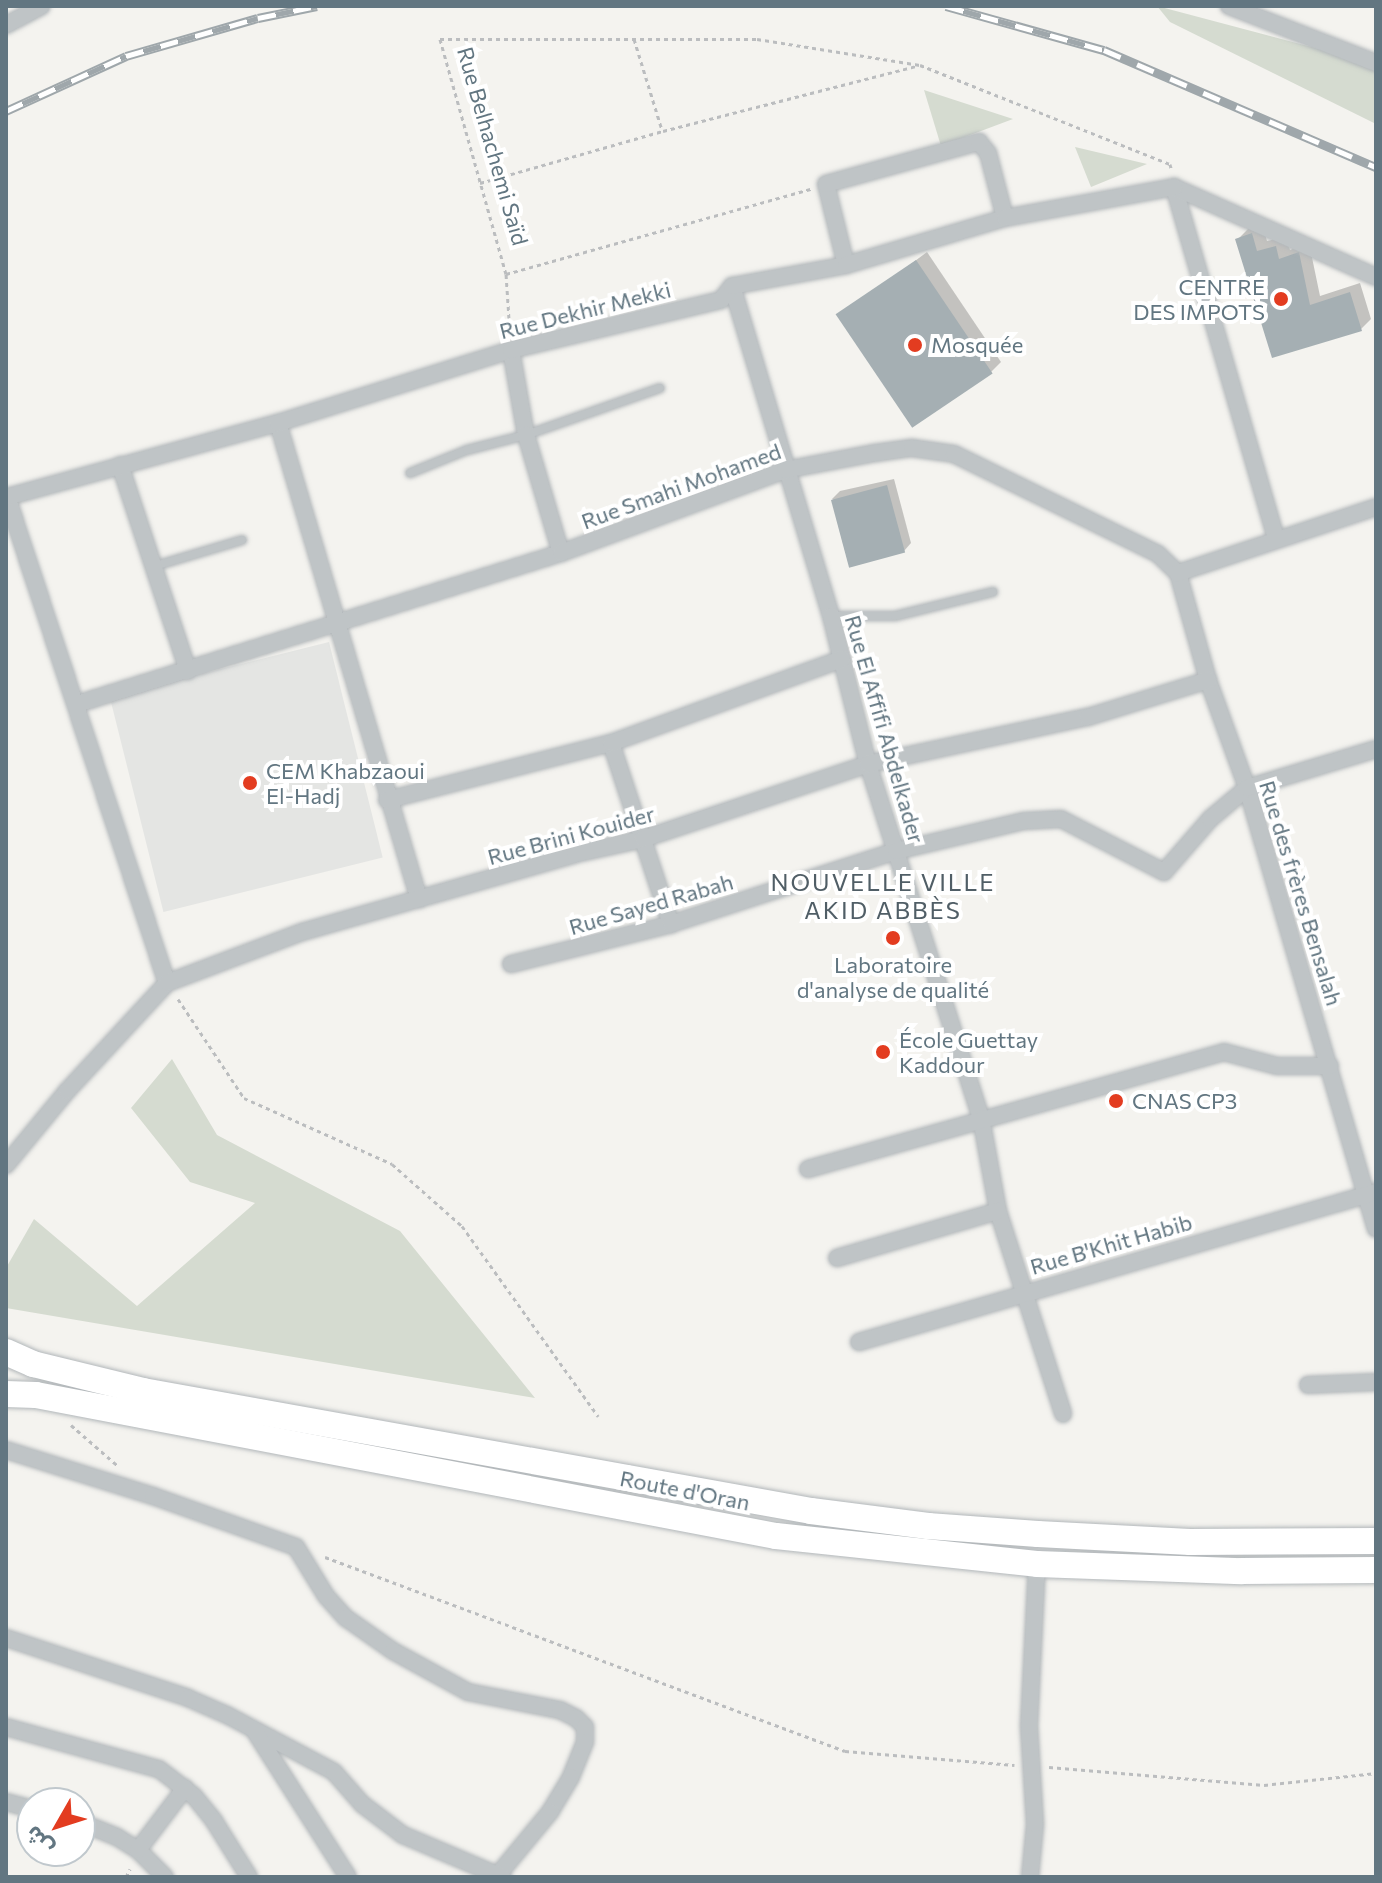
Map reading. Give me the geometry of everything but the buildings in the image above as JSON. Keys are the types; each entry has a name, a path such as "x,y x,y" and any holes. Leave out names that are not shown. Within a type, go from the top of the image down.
{"main road":[{"name":"Route d'Oran","path":"6,1352 33,1364 143,1391 811,1511 928,1526 1190,1542 1376,1541"},
{"name":"Route d'Oran","path":"6,1394 52,1398 776,1536 1037,1564 1242,1571 1376,1570"}],"street":[{"path":"6,25 41,6"},
{"path":"1229,6 1376,63"},
{"path":"846,265 826,184 979,142 988,153 1005,218"},
{"path":"1174,187 1376,277"},
{"path":"1174,187 1276,538"},
{"name":"Rue Dekhir Mekki","path":"7,498 278,423 511,350 721,300 732,286 846,265 1005,218 1174,187"},
{"name":"Rue El Affifi Abdelkader","path":"732,286 831,616 868,764 981,1118 998,1211 1063,1414"},
{"path":"511,350 526,435 561,553"},
{"path":"278,423 419,900"},
{"name":"Rue Smahi Mohamed","path":"77,704 561,553 785,470 912,448 954,454 1158,554 1178,573"},
{"path":"120,465 188,671"},
{"path":"7,498 167,983"},
{"path":"1178,573 1376,507"},
{"name":"Rue des frères Bensalah","path":"1178,573 1208,680 1247,788 1330,1066 1372,1193 1376,1228"},
{"path":"387,800 611,743 842,659"},
{"name":"Rue Brini Kouider","path":"9,1160 110,1042 167,983 302,932 575,854 643,839 868,764 1088,717 1208,680"},
{"path":"611,743 671,924"},
{"path":"1247,788 1376,749"},
{"name":"Rue Sayed Rabah","path":"511,964 671,924 896,851 1024,821 1061,819 1164,872 1210,819 1247,788"},
{"path":"808,1169 1224,1052 1277,1066 1330,1066"},
{"name":"Rue B'Khit Habib","path":"859,1342 1372,1193"},
{"path":"837,1258 998,1211"},
{"path":"1308,1385 1376,1382"},
{"path":"6,1450 139,1491 296,1547 320,1588 346,1618 393,1651 468,1692 560,1710 585,1727 585,1742 550,1812 500,1876 403,1835 362,1804 334,1772 253,1728 188,1698 6,1638"},
{"path":"1030,1877 1035,1824 1034,1766 1029,1726 1037,1564"},
{"path":"6,1727 149,1765 185,1788 214,1821 249,1877"},
{"path":"253,1728 348,1877"},
{"path":"138,1850 185,1788"},
{"path":"96,1828 138,1850 165,1877"}],"lane":[{"path":"410,473 467,450 526,435 660,388"},
{"path":"155,566 242,540"},
{"path":"831,616 895,616 993,592"}],"path":[{"name":"Rue Belhachemi Saïd","path":"511,350 506,274 440,39 757,39 920,65 1170,164 1174,187"},
{"path":"634,39 663,131"},
{"path":"480,183 663,131 920,65"},
{"path":"506,274 826,184"},
{"path":"167,983 244,1098 392,1164 462,1226 598,1416"},
{"path":"71,1425 118,1466"},
{"path":"296,1547 845,1751 1264,1785 1376,1773"}],"shaded area":[{"path":"1157,6 1376,64 1376,124 1170,22"},
{"path":"924,90 1013,119 941,146"},
{"path":"1075,147 1147,164 1091,187"},
{"name":"CEM Khabzaoui El-Hadj","path":"329,642 383,857 163,912 110,697"},
{"path":"172,1059 217,1135 400,1231 535,1398 6,1308 6,1268 34,1219 137,1306 255,1203 190,1182 131,1108"}],"railway":[{"path":"6,111 126,56 258,18 317,6"},
{"path":"946,6 1104,50 1376,167"}],"place":[{"name":"CENTRE DES IMPOTS","path":"1281,299"},
{"name":"Mosquée","path":"915,345"},
{"name":"CEM Khabzaoui El-Hadj","path":"250,783"},
{"name":"Laboratoire d'analyse de qualité","path":"893,938"},
{"name":"École Guettay Kaddour","path":"883,1052"},
{"name":"CNAS CP3","path":"1116,1101"}],"district":[{"name":"NOUVELLE VILLE AKID ABBÈS","path":"883,896"}]}
